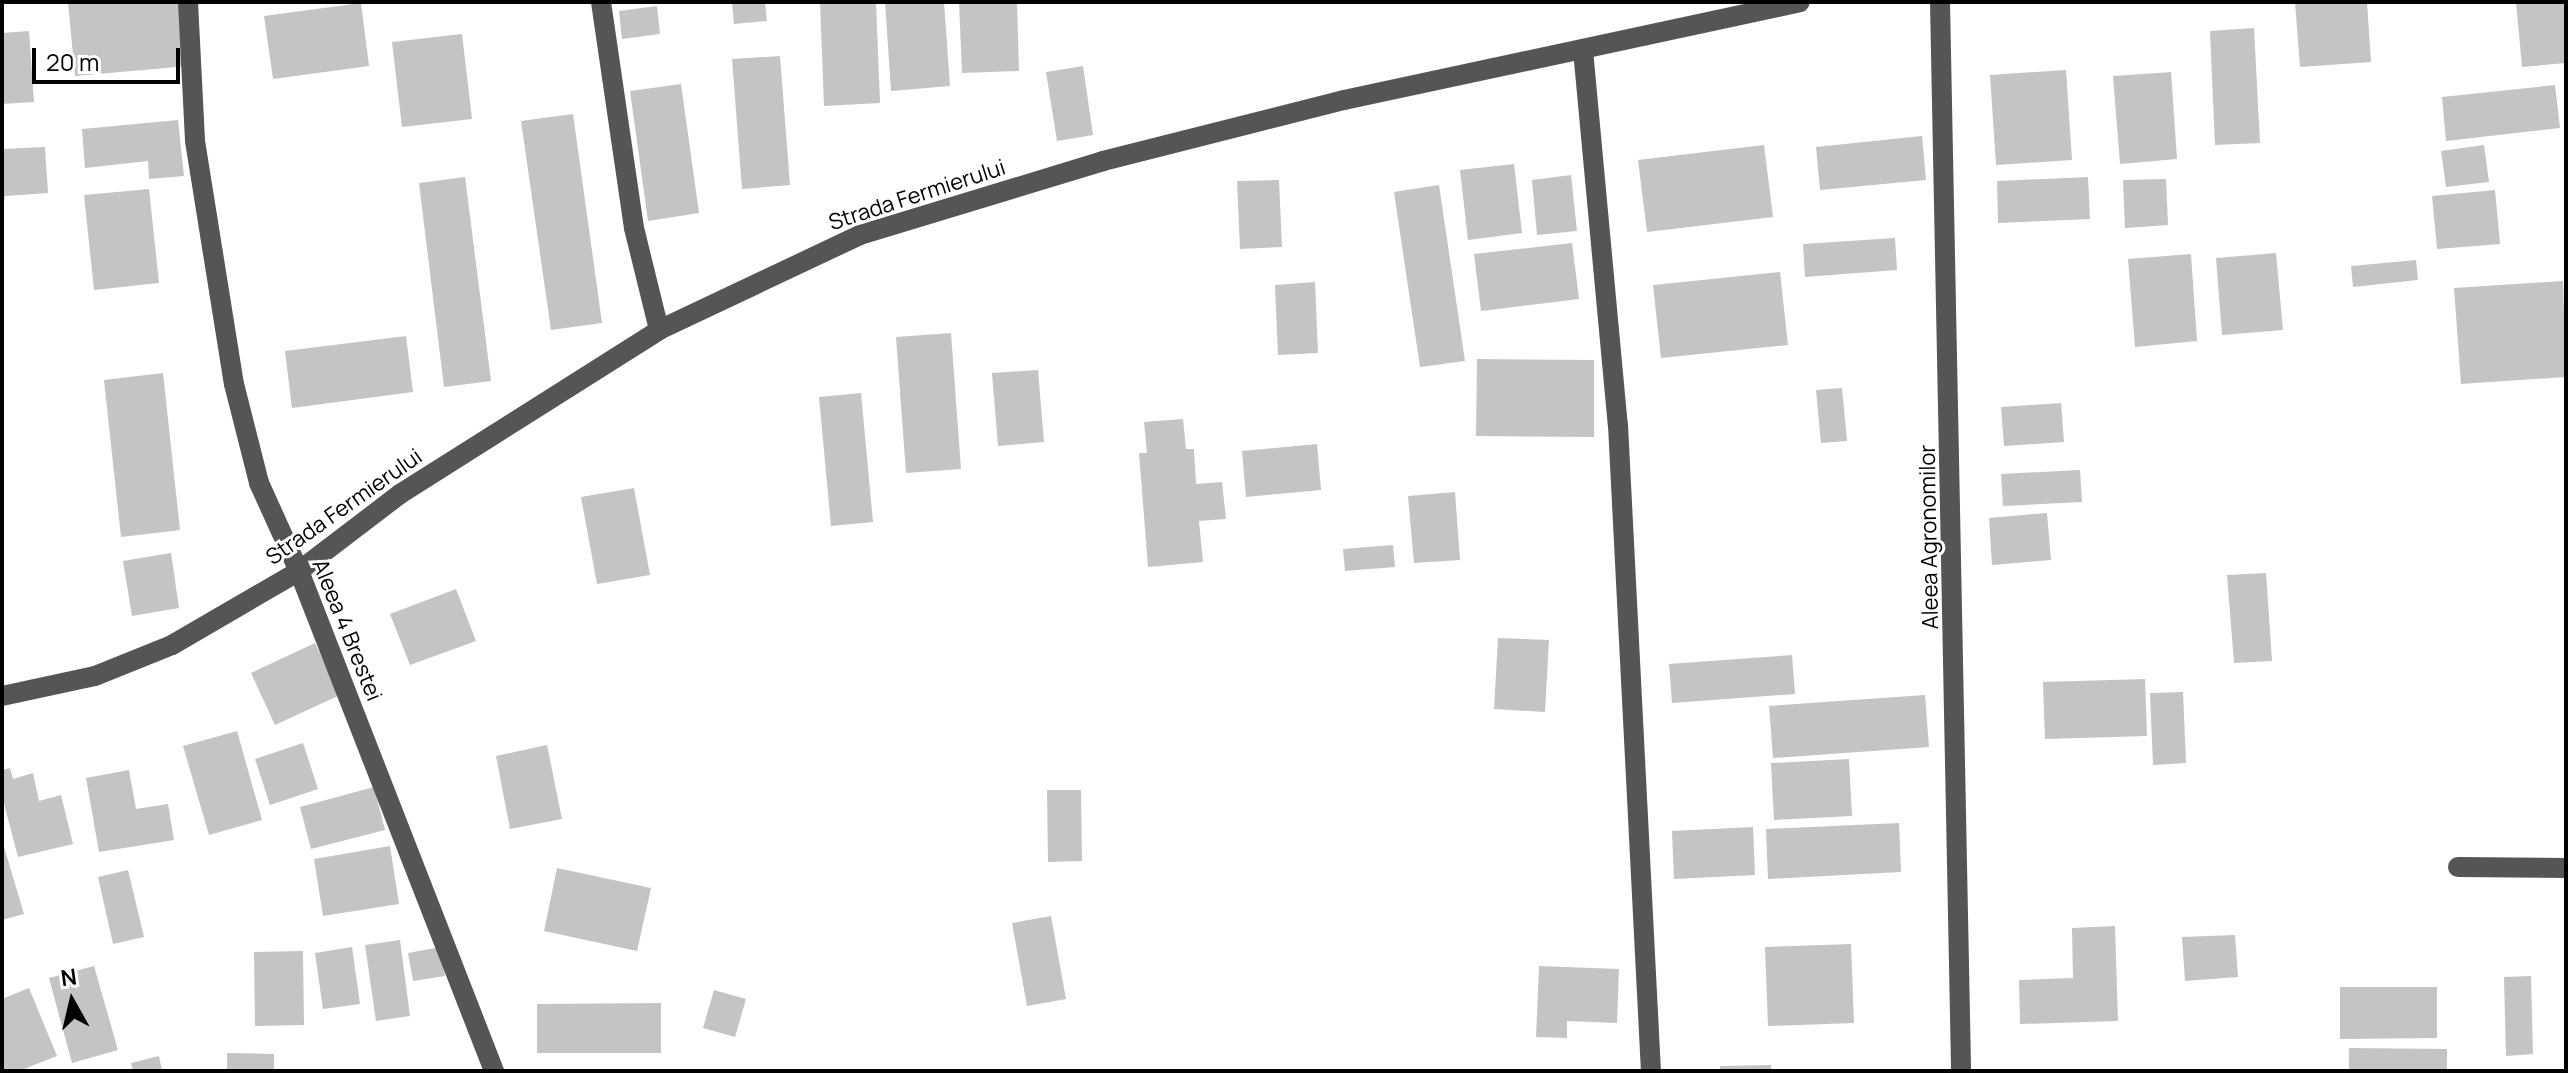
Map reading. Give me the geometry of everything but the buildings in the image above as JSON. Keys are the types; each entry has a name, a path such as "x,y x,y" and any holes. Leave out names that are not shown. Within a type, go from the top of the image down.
{"street":[{"name":"Aleea 4 Brestei","path":"188,2 195,141 234,384 259,483 299,571 494,1071"},
{"path":"601,2 634,228 659,330"},
{"name":"Strada Fermierului","path":"2,696 95,676 172,645 299,571 400,494 659,330 860,235 1073,170 1344,100 1800,2"},
{"name":"Aleea Agronomilor","path":"1940,2 1955,551 1961,1071"},
{"path":"1583,50 1618,425 1651,1071"},
{"path":"2458,867 2566,868"}]}
